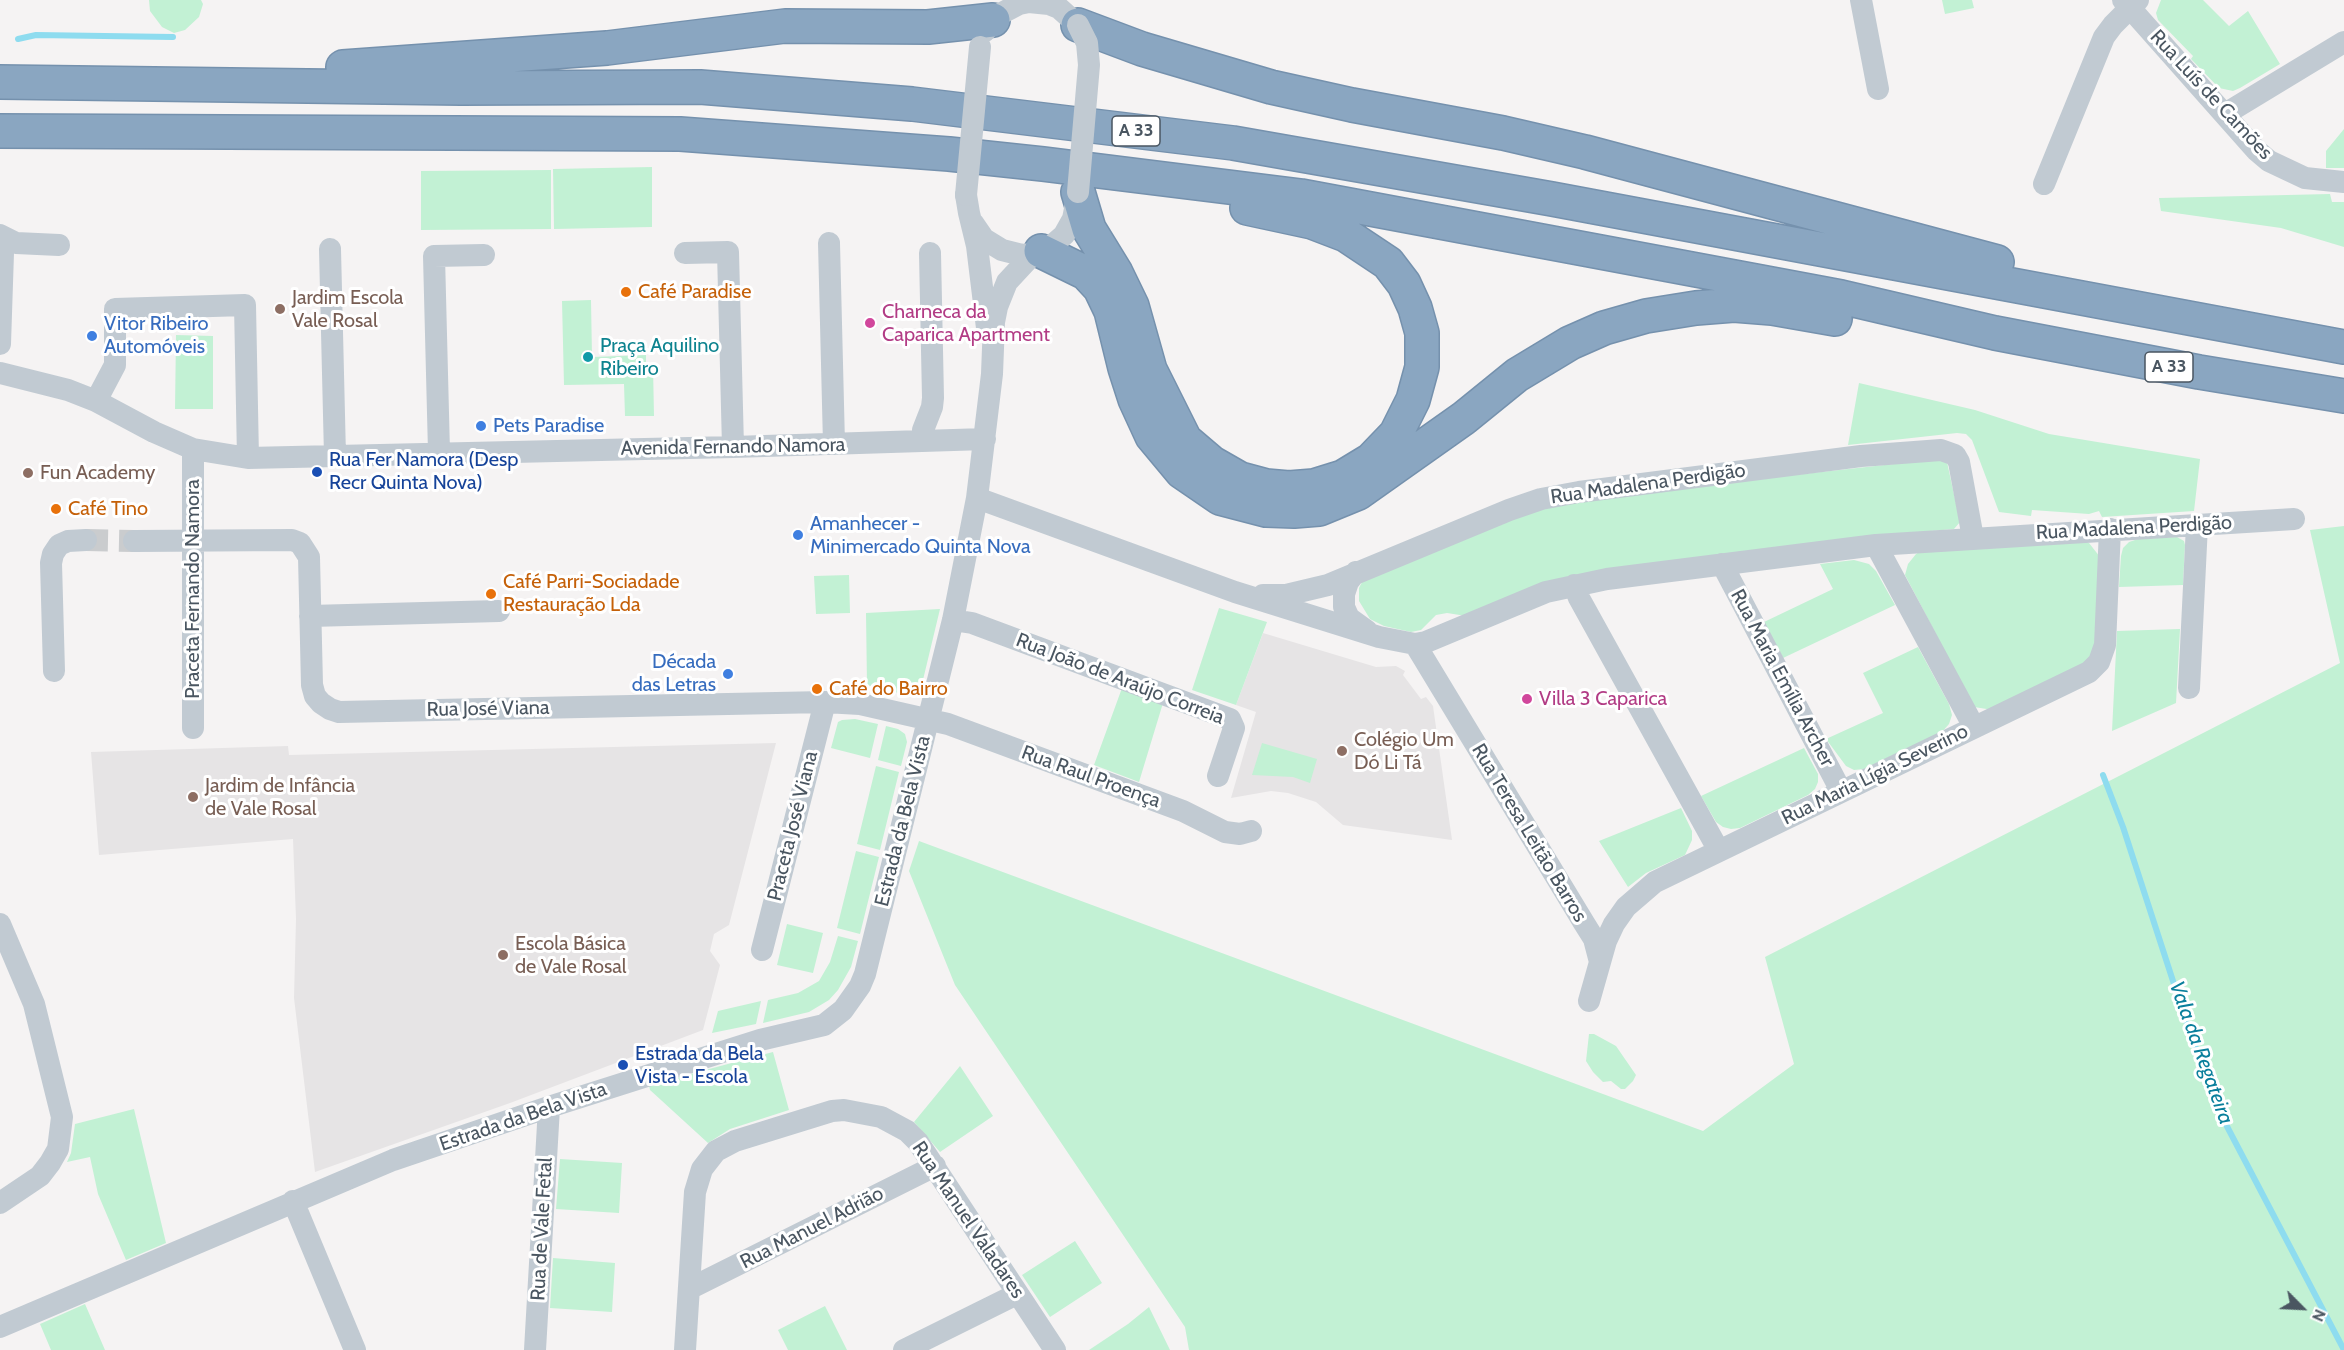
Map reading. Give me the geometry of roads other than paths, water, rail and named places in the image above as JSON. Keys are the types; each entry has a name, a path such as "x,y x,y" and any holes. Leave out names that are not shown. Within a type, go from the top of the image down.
{"highway":[{"path":"1069,13 1142,49 1271,87 1352,105 1503,133 1575,150 2005,264 2084,281 2257,331"},
{"path":"138,83 607,48 785,26 928,27 996,20"},
{"name":"A 33","path":"0,82 461,88 700,87 912,104 1233,143 1552,199 2344,348"},
{"name":"A 33","path":"0,130 680,134 949,154 1043,164 1300,195 1841,297 1995,333 2199,372 2344,396"},
{"path":"1043,164 1312,222 1346,235 1388,263 1404,284 1422,333 1422,367 1413,400 1396,434 1371,460 1343,477 1314,486 1289,488 1266,486 1240,479 1212,463 1185,440 1167,406 1150,370 1132,306 1116,273 1089,229 1078,192"},
{"path":"1037,252 1086,273 1100,288 1111,311 1135,399 1152,436 1182,472 1220,498 1266,510 1319,509 1358,493 1464,418 1516,375 1570,343 1604,328 1646,316 1734,305 1772,308 1858,323 1995,333"},
{"path":"2199,372 2344,410"}],"street":[{"path":"1861,0 1878,89"},
{"path":"1029,2 1049,4 1069,13 1087,43 1089,65 1076,210 1069,227 1057,241 1037,252 1016,270 1001,294 994,322 992,374 977,246 966,195 996,20 1018,4 1029,2"},
{"path":"2044,184 2104,37 2130,3"},
{"name":"Rua Luís de Camões","path":"2130,3 2225,114 2269,161 2305,178 2344,182"},
{"path":"2225,114 2344,42"},
{"path":"972,222 984,239 1002,250 1022,255 1037,252"},
{"path":"0,235 16,243 59,245"},
{"path":"0,242 3,254 0,344"},
{"path":"829,243 834,444"},
{"path":"330,249 335,456"},
{"path":"685,253 728,252 733,447"},
{"path":"923,441 923,430 933,398 930,253"},
{"path":"439,452 434,256 484,255"},
{"path":"96,401 115,365 116,309 245,305 248,458"},
{"name":"Avenida Fernando Namora","path":"0,373 41,382 96,401 154,432 193,449 248,458 985,440"},
{"name":"Estrada da Bela Vista","path":"0,1327 393,1160 549,1107 760,1040 825,1025 843,1010 860,986 864,974 953,620 977,498 992,374"},
{"name":"Praceta Fernando Namora","path":"193,449 193,728"},
{"name":"Rua Madalena Perdigão","path":"1235,592 1286,595 1328,585 1541,499 1861,456 1941,450 1955,455 1959,462 1974,538"},
{"name":"Rua Madalena Perdigão","path":"977,498 1235,592 1379,637 1415,644 1426,642 1546,592 1574,585 1876,545 2294,519"},
{"path":"2189,688 2197,525"},
{"name":"Rua Maria Lígia Severino","path":"1588,1001 1614,924 1626,907 1655,882 2089,672 2099,662 2105,645 2110,529"},
{"path":"134,541 193,539"},
{"name":"Rua José Viana","path":"193,539 292,540 300,543 309,556 312,685 315,696 330,709 339,712 825,702 860,704 929,718"},
{"path":"54,670 51,563 53,554 59,545 68,541 86,540"},
{"path":"1876,545 1974,727"},
{"name":"Rua Maria Emília Archer","path":"1722,564 1841,791"},
{"path":"1356,572 1348,582 1344,594 1344,607 1349,618 1360,628 1379,637"},
{"path":"1574,585 1584,608 1719,851"},
{"path":"310,616 499,611"},
{"name":"Rua João de Araújo Correia","path":"953,620 972,623 1230,719 1234,728 1218,777"},
{"name":"Rua Teresa Leitão Barros","path":"1415,644 1594,939 1600,962"},
{"name":"Praceta José Viana","path":"762,950 825,702"},
{"name":"Rua Raul Proença","path":"929,718 1183,811 1225,832 1240,834 1251,831"},
{"path":"0,924 34,1004 62,1117 58,1149 50,1163 40,1176 0,1203"},
{"name":"Rua de Vale Fetal","path":"535,1350 549,1107"},
{"name":"Rua Manuel Valadares","path":"685,1350 697,1180 708,1160 726,1145 832,1111 856,1110 881,1117 907,1131 918,1142 1055,1350"},
{"name":"Rua Manuel Adrião","path":"689,1290 935,1166"},
{"path":"293,1202 355,1350"},
{"path":"904,1350 1017,1294"}],"waterway":[{"path":"18,39 36,35 173,37"},
{"name":"Vala da Regateira","path":"2103,775 2123,827 2185,1018 2220,1113 2344,1350"}],"tunnel":[{"path":"86,540 134,541"}],"place":[{"name":"Café Paradise","path":"626,292"},
{"name":"Jardim Escola Vale Rosal","path":"280,309"},
{"name":"Charneca da Caparica Apartment","path":"870,323"},
{"name":"Vitor Ribeiro Automóveis","path":"92,336"},
{"name":"Praça Aquilino Ribeiro","path":"588,357"},
{"name":"Pets Paradise","path":"481,426"},
{"name":"Rua Fer Namora (Desp Recr Quinta Nova)","path":"317,472"},
{"name":"Fun Academy","path":"28,473"},
{"name":"Café Tino","path":"56,509"},
{"name":"Amanhecer - Minimercado Quinta Nova","path":"798,535"},
{"name":"Café Parri-Sociadade Restauração Lda","path":"491,594"},
{"name":"Década das Letras","path":"728,674"},
{"name":"Café do Bairro","path":"817,689"},
{"name":"Villa 3 Caparica","path":"1527,699"},
{"name":"Colégio Um Dó Li Tá","path":"1342,751"},
{"name":"Jardim de Infância de Vale Rosal","path":"193,797"},
{"name":"Escola Básica de Vale Rosal","path":"503,955"},
{"name":"Estrada da Bela Vista - Escola","path":"623,1065"}]}
